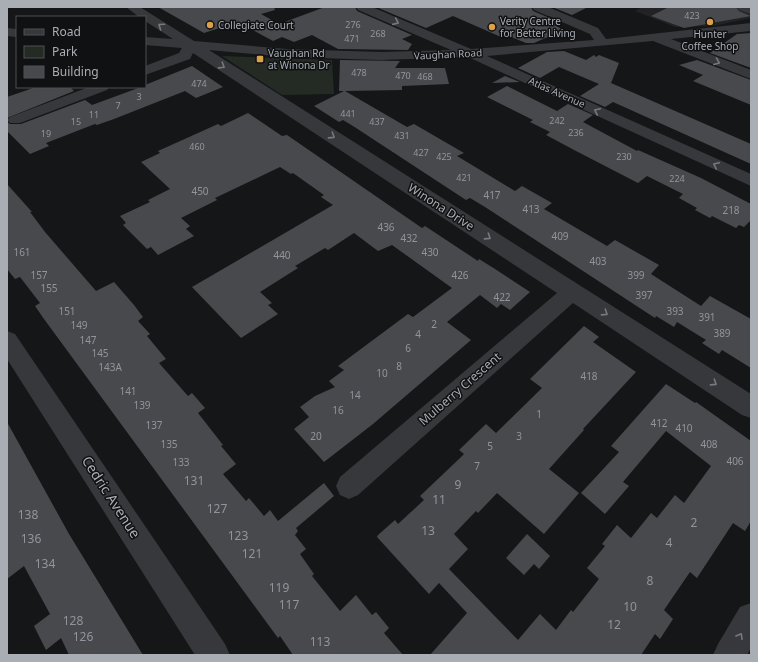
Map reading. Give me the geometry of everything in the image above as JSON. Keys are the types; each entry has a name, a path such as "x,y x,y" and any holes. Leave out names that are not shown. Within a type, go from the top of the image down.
{"street":[{"name":"Winona Drive","path":"132,7 146,16"},
{"name":"Atlas Avenue","path":"362,7 469,53 751,181"},
{"path":"538,7 594,31 603,43"},
{"path":"743,7 751,10"},
{"name":"Winona Drive","path":"146,16 751,407"},
{"name":"Vaughan Road","path":"146,41 326,55 413,56 603,43 751,27"},
{"path":"413,56 429,46 430,37"},
{"path":"655,38 751,75"},
{"path":"146,71 185,56 190,45"},
{"path":"15,120 99,88"},
{"name":"Mulberry Crescent","path":"349,486 572,292"},
{"name":"Cedric Avenue","path":"7,340 214,655"},
{"path":"729,655 751,618"}],"shaded area":[{"path":"643,7 751,7 751,18 714,26 675,27 635,11"}],"green space":[{"path":"222,56 332,60 334,94 282,95"}],"building":[{"path":"158,7 274,7 275,10 261,14 279,24 325,7 355,7 357,11 412,35 402,39 412,44 408,50 338,49 312,35 294,42 282,37 273,41 238,22 204,33"},
{"path":"376,7 531,7 533,11 559,22 554,25 564,30 534,43 526,43 506,35 501,37 453,16 426,28"},
{"path":"552,7 588,7 572,15"},
{"path":"669,7 736,7 739,11 751,16 684,28 651,16"},
{"path":"751,33 751,68 710,53 737,34"},
{"path":"564,51 586,60 594,55 596,57 599,55 619,63 611,83 751,144 751,164 613,102 605,107 580,96 599,84 559,67 540,78 518,68 547,52"},
{"path":"340,60 400,61 395,68 445,68 449,84 402,86 402,90 345,91 407,127 414,124 464,153 457,156 515,191 522,186 552,203 544,209 607,246 615,240 659,265 651,274 701,306 710,296 751,319 751,368 722,350 719,354 702,343 706,340 677,322 674,327 656,316 655,318 485,207 470,198 466,200 353,126 343,120 339,122 314,106 344,91 339,91"},
{"path":"697,60 751,80 751,105 693,81 703,75 679,65"},
{"path":"192,66 223,87 196,98 185,91 114,119 97,125 95,124 46,143 49,146 30,154 7,131 7,122 10,124 21,124 85,100 92,105 138,88 146,88 146,85"},
{"path":"505,76 520,82 492,83"},
{"path":"507,86 557,111 568,104 593,115 583,122 637,151 638,150 701,178 751,204 751,220 744,227 739,225 736,228 712,216 710,218 695,210 697,208 679,198 683,194 647,176 638,183 546,135 550,132 530,122 533,120 487,97"},
{"path":"33,88 71,88 74,91 7,118 7,97"},
{"path":"248,113 282,136 287,135 422,228 425,226 478,261 479,259 530,292 510,310 501,304 497,308 480,295 447,322 471,340 373,424 324,462 294,429 309,417 300,407 315,396 335,387 329,381 344,370 338,366 408,314 413,317 452,288 392,245 378,251 354,233 328,250 325,248 295,266 298,268 260,292 272,303 268,305 278,314 241,338 192,287 333,205 321,197 324,195 293,173 291,174 280,167 215,198 217,200 181,218 190,226 186,229 194,236 158,255 151,247 147,249 123,225 126,223 120,216 150,202 148,200 170,189 141,162 160,153 158,151 218,124 221,126"},
{"path":"7,184 32,212 30,212 45,232 96,291 114,282 134,305 143,317 138,321 150,334 147,336 166,359 159,363 188,396 192,393 205,408 198,413 223,445 221,446 236,464 223,474 246,501 249,498 264,516 270,510 278,521 324,483 334,496 296,528 298,531 295,535 306,549 300,554 314,574 312,576 340,611 356,595 372,615 376,612 389,628 384,633 403,655 293,655 280,636 278,638 44,319 35,306 40,303 20,277 15,279 7,269"},
{"path":"584,326 599,337 593,342 636,372 583,429 584,430 549,469 579,493 544,534 497,493 478,513 476,511 454,534 468,549 449,569 518,640 540,614 556,630 571,610 573,612 599,579 587,568 605,546 602,544 617,525 631,538 651,513 657,518 675,495 684,503 711,466 666,431 623,482 629,486 605,514 581,493 619,452 611,446 666,384 695,403 696,402 751,441 751,521 745,531 733,523 697,578 690,572 664,610 673,619 660,639 655,634 641,655 430,655 467,613 439,583 429,594 377,537 395,520 398,524 424,500 420,496 464,454 459,450 486,424 496,433 542,388 530,379"},
{"path":"7,422 69,534 143,655 69,655 61,638 46,650 34,626 50,614 24,566 7,579"},
{"path":"527,534 550,556 539,569 534,564 524,575 506,558"}],"place":[{"name":"Hunter Coffee Shop","path":"710,22"},
{"name":"Collegiate Court","path":"210,25"},
{"name":"Verity Centre for Better Living","path":"492,27"},
{"name":"Vaughan Rd at Winona Dr","path":"260,59"}]}
